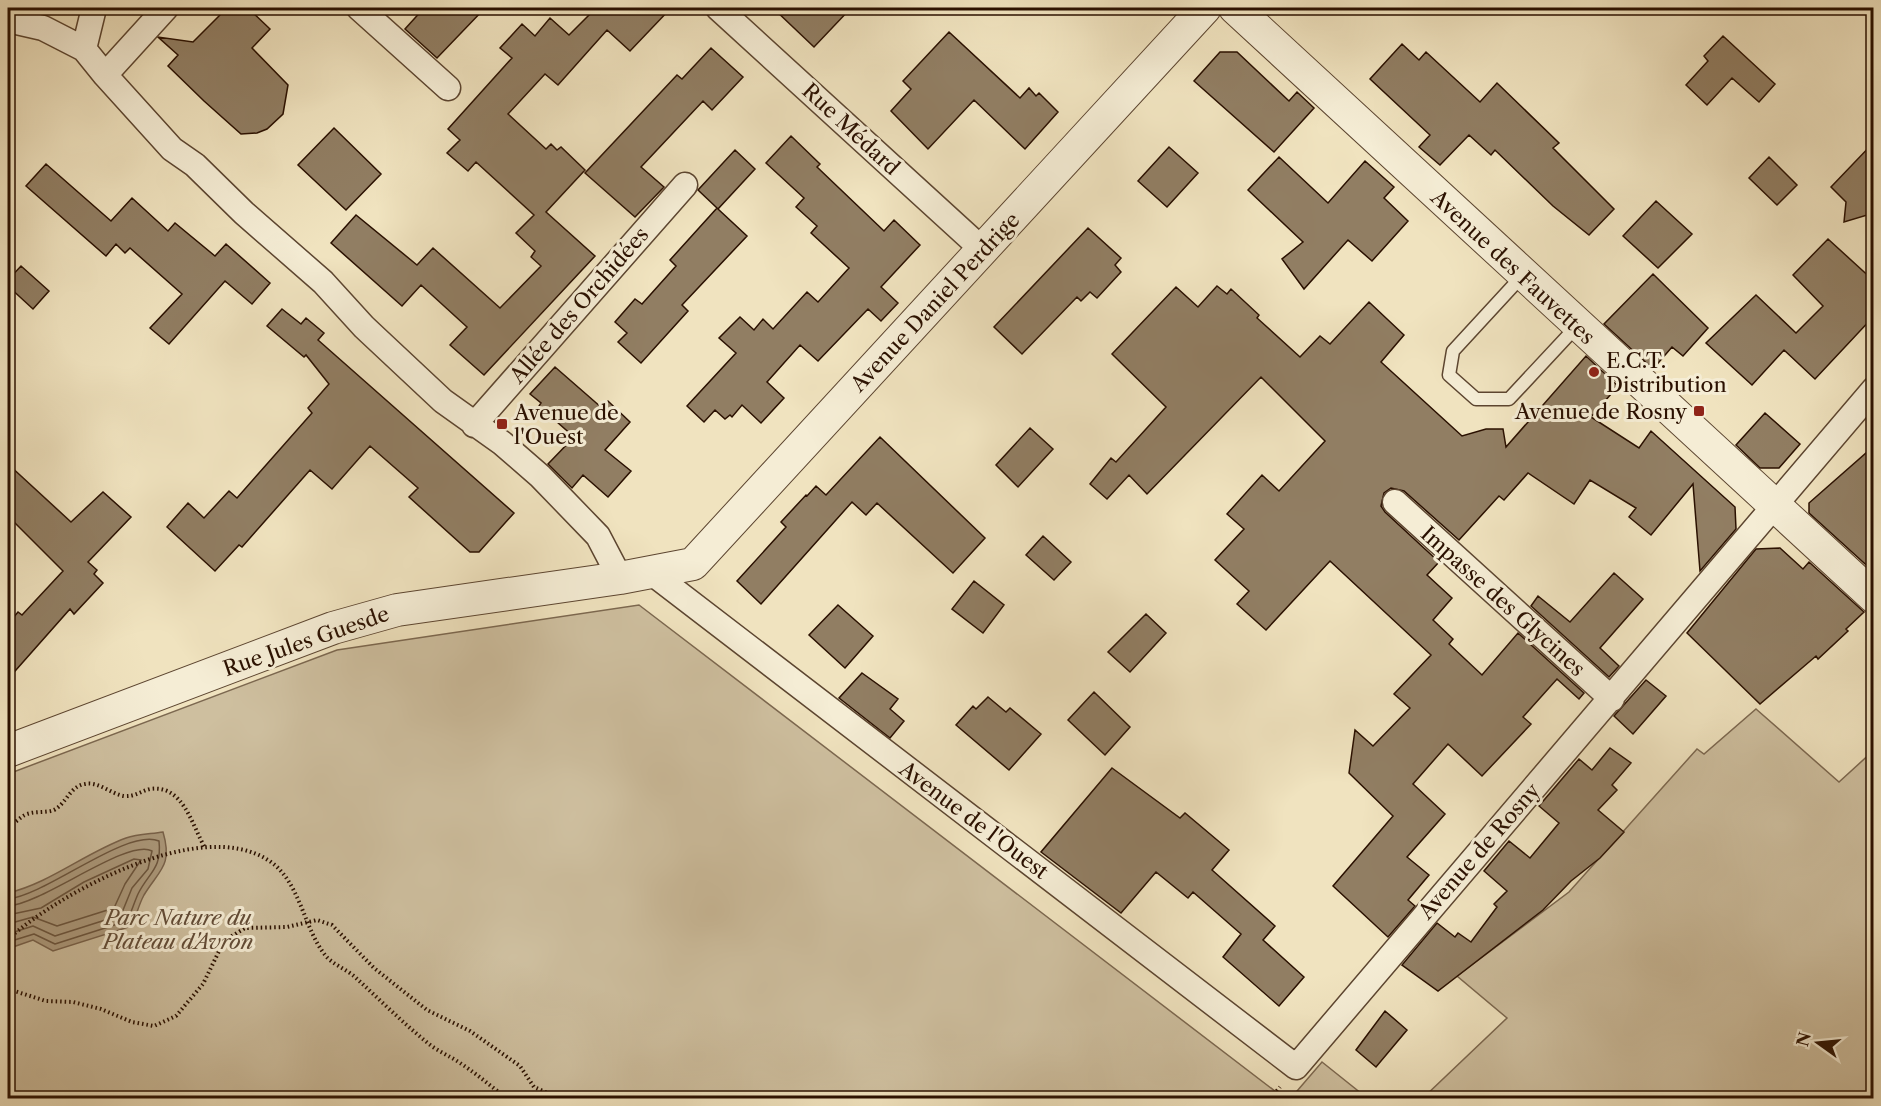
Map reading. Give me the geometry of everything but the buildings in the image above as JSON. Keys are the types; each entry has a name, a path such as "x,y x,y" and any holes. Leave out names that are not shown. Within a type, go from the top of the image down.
{"street":[{"path":"84,49 94,8"},
{"path":"105,75 166,8"},
{"path":"358,8 448,88"},
{"name":"Rue Médard","path":"718,8 983,250"},
{"name":"Avenue Daniel Perdrige","path":"652,573 693,564 1205,8"},
{"name":"Avenue des Fauvettes","path":"1235,8 1577,326 1874,597"},
{"path":"8,20 43,28 84,49 172,149 195,165 244,213 323,282 364,327 443,401 502,443 540,476 598,536 620,578"},
{"name":"Allée des Orchidées","path":"474,425 685,185"},
{"name":"Avenue de Rosny","path":"1296,1067 1874,389"},
{"name":"Impasse des Glycines","path":"1395,502 1612,699"},
{"name":"Rue Jules Guesde","path":"8,751 333,628 397,610 652,573"},
{"name":"Avenue de l'Ouest","path":"652,573 1296,1067"}],"lane":[{"path":"1523,276 1453,351 1449,375 1476,399 1509,399 1577,326"}],"path":[{"path":"8,825 39,810 52,811 64,803 72,790 85,784 99,786 113,794 131,797 149,789 164,789 175,794 186,809 190,822 205,848"},
{"path":"8,939 59,900 99,879 134,865 205,848 242,849 268,860 290,883 306,921 326,957 352,974 430,1045 464,1065 506,1098"},
{"path":"8,989 46,1001 73,1002 101,1009 132,1023 154,1026 176,1016 203,984 224,941 245,928 286,927 317,920 332,925 374,968 427,1010 470,1031 520,1066 534,1087 559,1098"}],"green space":[{"name":"Parc Nature du Plateau d'Avron","path":"639,605 1284,1098 8,1098 8,774 337,650"},
{"path":"1756,709 1839,782 1873,751 1873,1098 1423,1098 1507,1018 1457,976 1569,892 1697,749 1704,754"},
{"path":"1322,1062 1367,1098 1291,1098"}],"water":[{"path":"163,832 166,853 163,867 142,899 132,926 53,951 33,940 10,948 8,945 8,893 38,882 126,838"}],"place":[{"name":"E.C.T. Distribution","path":"1594,372"},
{"name":"Avenue de Rosny","path":"1699,411"},
{"name":"Avenue de l'Ouest","path":"502,424"}]}
